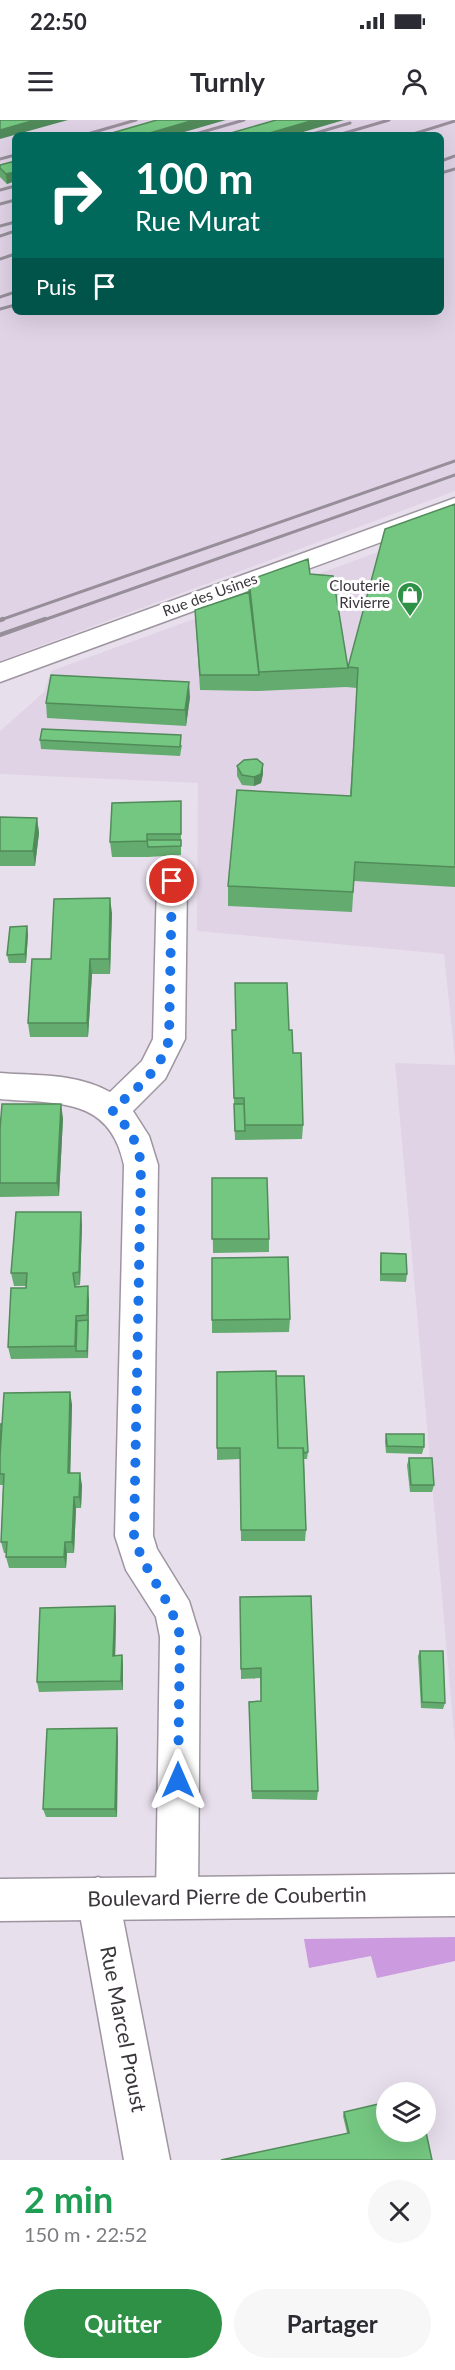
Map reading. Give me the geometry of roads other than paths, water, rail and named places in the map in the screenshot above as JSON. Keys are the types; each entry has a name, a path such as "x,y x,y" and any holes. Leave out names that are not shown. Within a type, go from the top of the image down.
{"street":[{"name":"Rue des Usines","path":"0,673 455,506"},
{"path":"112,1110 144,1082 165,1054 169,1039 172,881"},
{"path":"0,1086 78,1092 112,1110 133,1134 139,1148 141,1165 134,1536 140,1557 175,1614 180,1636 177,1896"},
{"name":"Boulevard Pierre de Coubertin","path":"0,1900 177,1896 455,1895"},
{"name":"Rue Marcel Proust","path":"98,1898 147,2160"}],"railway":[{"path":"94,132 136,120"},
{"path":"202,132 244,120"},
{"path":"348,132 389,120"},
{"path":"420,132 455,121"},
{"path":"319,132 350,123"},
{"path":"0,159 12,156"},
{"path":"444,160 455,156"},
{"path":"444,172 455,169"},
{"path":"0,190 12,187"},
{"path":"0,204 12,201"},
{"path":"0,226 12,223"},
{"path":"0,236 12,232"},
{"path":"0,259 12,255"},
{"path":"0,297 12,293"},
{"path":"0,309 12,306"},
{"path":"3,619 0,620 455,461"},
{"path":"41,621 455,475"},
{"path":"0,635 45,619"}],"place":[{"name":"Clouterie Rivierre","path":"410,618"}]}
